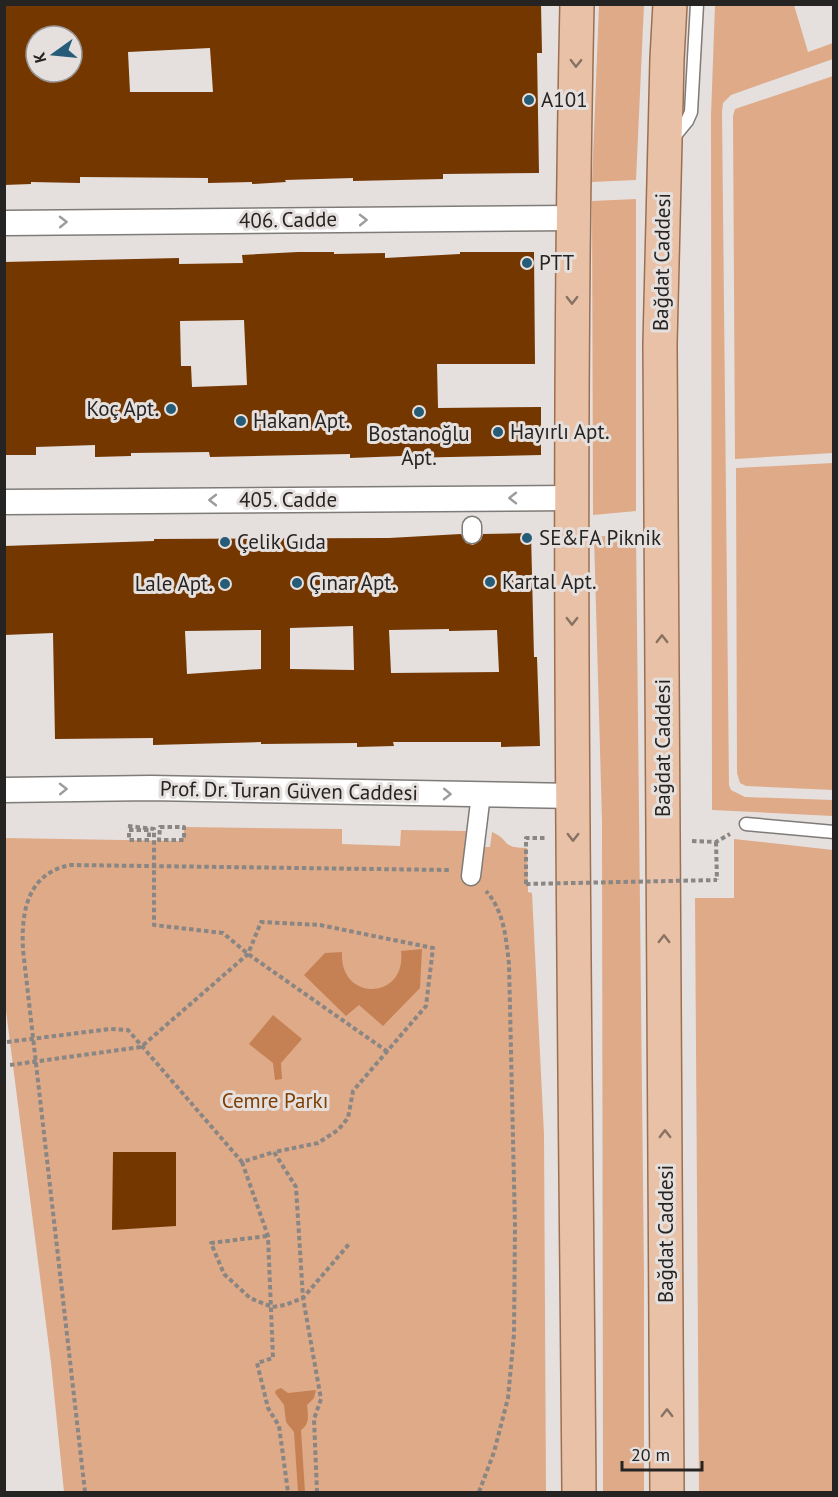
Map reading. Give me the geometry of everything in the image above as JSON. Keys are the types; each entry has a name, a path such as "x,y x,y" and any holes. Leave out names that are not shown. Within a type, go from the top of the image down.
{"main road":[{"path":"577,4 572,218 572,498 579,1492"},
{"name":"Bağdat Caddesi","path":"667,1492 660,356 664,148 670,4"}],"street":[{"name":"406. Cadde","path":"4,223 572,218"},
{"name":"405. Cadde","path":"4,502 572,498"},
{"name":"Prof. Dr. Turan Güven Caddesi","path":"4,790 150,788 573,796"},
{"path":"471,876 481,794"}],"lane":[{"path":"664,148 687,121 691,112 697,4"},
{"path":"746,824 834,832"}],"path":[{"path":"129,826 154,829 154,925 223,933 248,954 388,1052"},
{"path":"160,827 184,827 184,840 159,840 160,827"},
{"path":"129,830 149,830 148,840 129,840 129,830"},
{"path":"526,848 526,884 717,880 716,842"},
{"path":"85,1492 22,931 28,900 34,889 49,872 59,867 72,866 446,870 471,876 491,896 502,921 509,964 515,1227 514,1334 511,1381 502,1424 479,1492"},
{"path":"10,1065 141,1047 248,954 261,922 320,925 433,948 426,1006 353,1091 348,1118 338,1130 318,1143 274,1152 242,1162"},
{"path":"7,1042 120,1028 128,1030 242,1162 268,1236 273,1358 257,1363 268,1408 279,1426 288,1492"},
{"path":"274,1152 296,1187 303,1298 321,1399 314,1419 317,1492"},
{"path":"268,1236 211,1243 224,1274 250,1298 272,1307 303,1298 349,1244"}],"green space":[{"path":"599,5 644,5 636,180 592,182"},
{"path":"715,5 794,5 808,52 833,43 833,59 731,95 723,103 722,112 729,785 731,790 745,797 833,800 833,816 712,810 711,115"},
{"path":"833,76 833,453 735,459 733,116 735,109"},
{"path":"636,199 636,511 593,515 592,201"},
{"path":"833,463 833,790 746,786 740,783 737,773 736,468"},
{"path":"636,533 644,1492 603,1492 602,821 594,537"},
{"name":"Cemre Parkı","path":"184,827 342,829 342,844 400,846 401,830 469,831 466,847 490,847 492,832 513,847 527,848 528,892 532,893 544,1134 546,1492 64,1492 51,1363 5,1003 4,838 183,841"},
{"path":"734,839 833,850 833,1492 699,1492 695,898 734,898"}],"shaded area":[{"path":"422,949 420,988 383,1026 359,1005 346,1016 304,975 325,953 342,952 344,968 351,980 361,987 373,989 384,986 394,979 400,967 401,951"},
{"path":"273,1015 302,1039 281,1063 282,1079 275,1080 273,1063 249,1044"},
{"path":"281,1388 288,1393 316,1390 314,1398 307,1405 307,1422 301,1430 305,1492 298,1492 294,1432 286,1422 284,1405 275,1393"}],"building":[{"path":"4,4 541,4 542,53 537,53 539,173 443,174 443,179 285,180 286,182 252,184 252,182 208,183 208,178 80,177 80,183 31,182 31,184 4,185","holes":["210,48 213,92 130,92 128,52"]},
{"path":"298,252 385,253 385,258 460,254 460,252 534,252 535,364 437,364 438,408 541,407 541,455 402,458 402,456 350,458 350,454 210,457 209,452 131,453 131,456 95,457 95,445 36,447 36,455 4,455 4,262 179,258 179,264 243,263 242,255","holes":["244,320 247,385 192,387 191,366 181,366 180,321"]},
{"path":"531,533 534,657 537,657 540,746 501,747 501,742 393,742 394,746 357,747 357,743 261,744 261,742 153,745 153,738 55,739 53,633 4,635 4,546 154,541 154,539 389,538 461,534 466,543 473,545 481,540 483,534","holes":["353,626 354,670 290,669 290,628","261,630 261,669 187,674 185,631","389,630 497,630 499,672 391,673"]},
{"path":"113,1152 176,1152 176,1226 112,1230"}],"place":[{"name":"A101","path":"529,100"},
{"name":"PTT","path":"527,263"},
{"name":"Koç Apt.","path":"171,409"},
{"name":"Bostanoğlu Apt.","path":"419,412"},
{"name":"Hakan Apt.","path":"241,421"},
{"name":"Hayırlı Apt.","path":"498,432"},
{"name":"SE&FA Piknik","path":"527,538"},
{"name":"Çelik Gıda","path":"225,542"},
{"name":"Kartal Apt.","path":"490,582"},
{"name":"Çınar Apt.","path":"297,583"},
{"name":"Lale Apt.","path":"225,584"}]}
